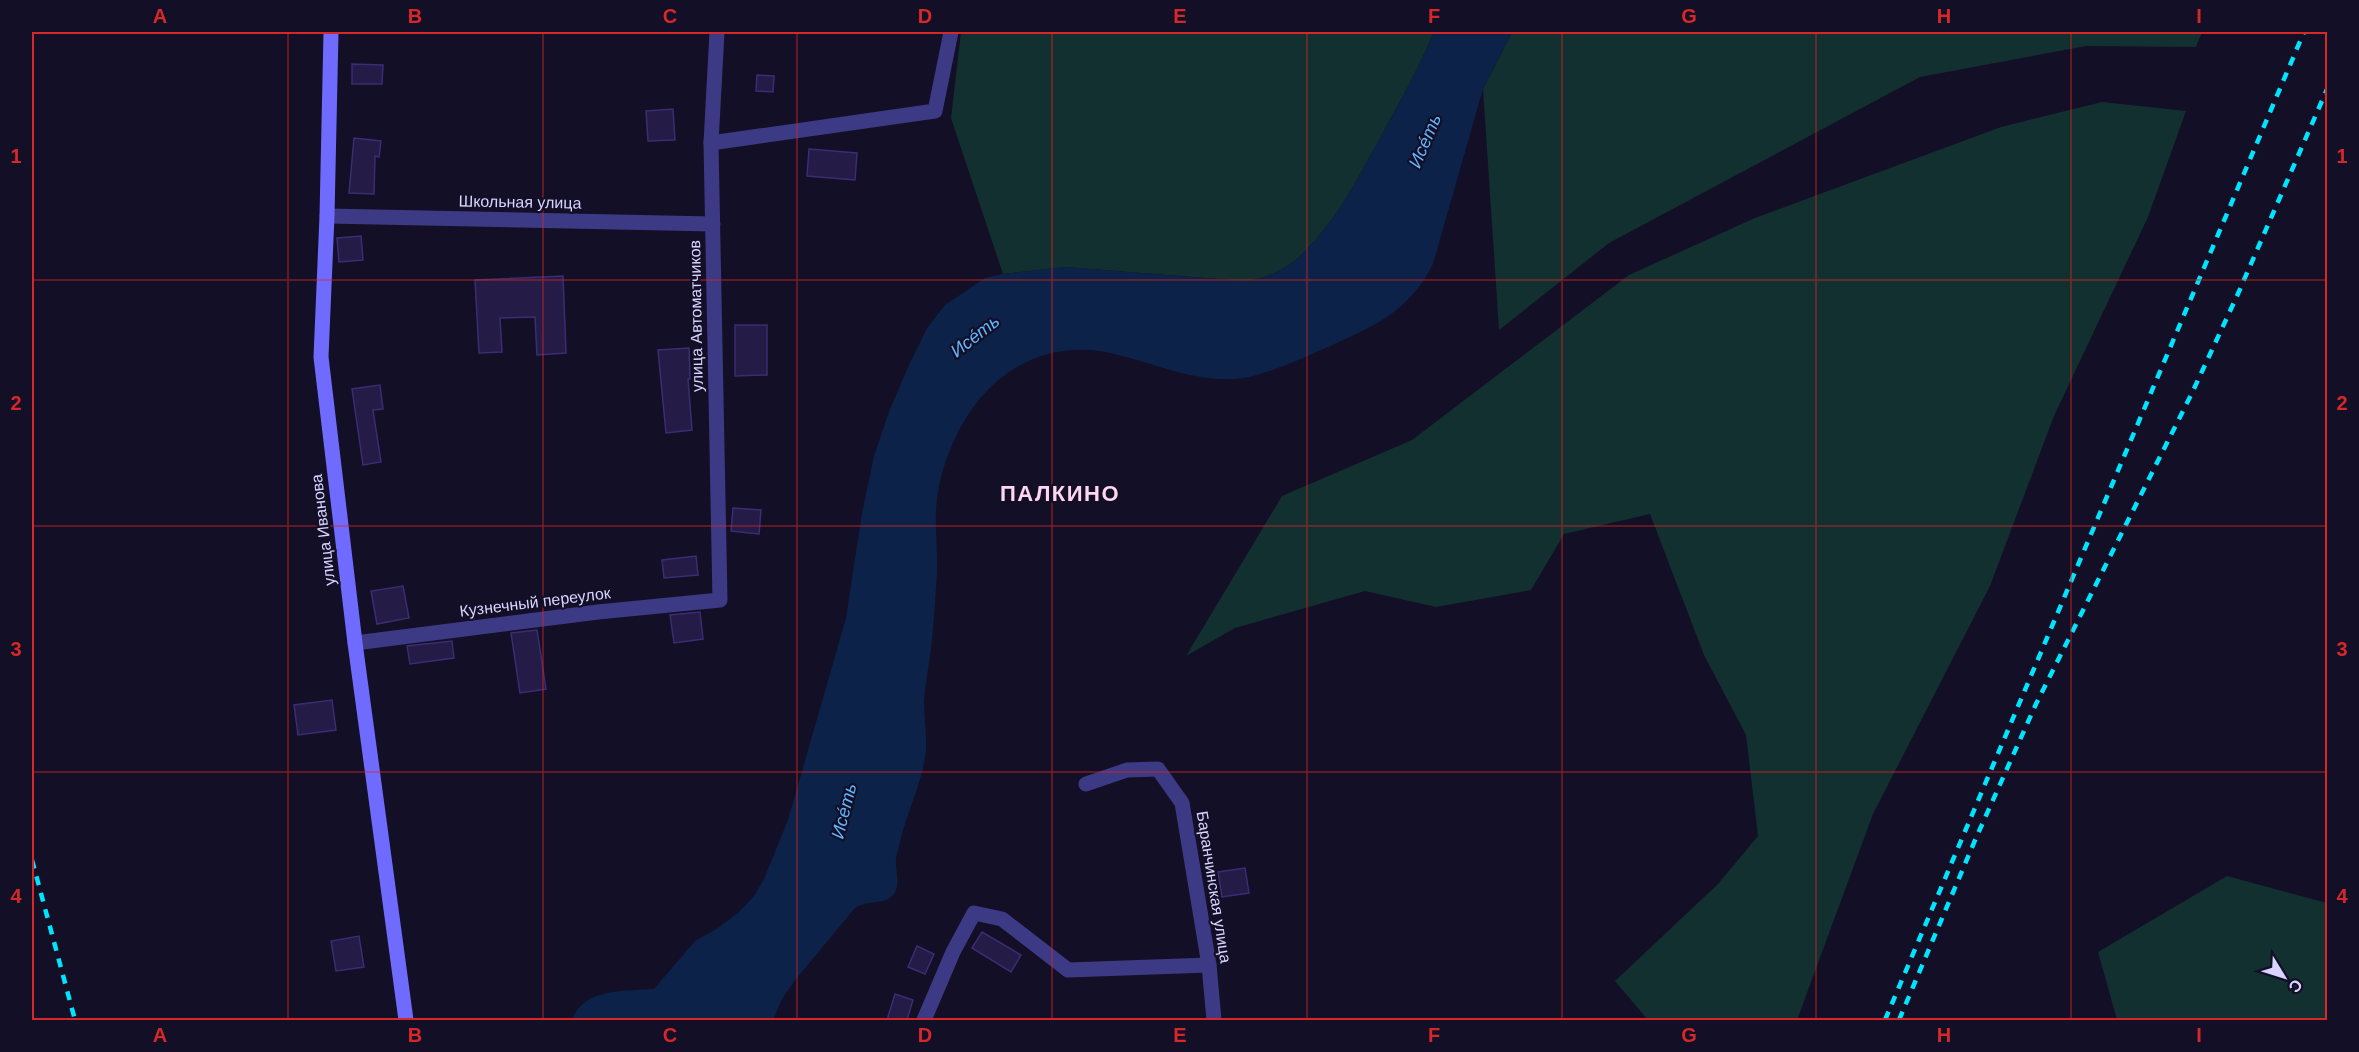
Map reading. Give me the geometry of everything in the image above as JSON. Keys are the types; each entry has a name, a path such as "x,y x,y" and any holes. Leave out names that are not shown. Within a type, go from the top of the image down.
{"street":[{"name":"улица Иванова","path":"331,32 321,357 355,643 406,1020"},
{"name":"улица Автоматчиков","path":"717,32 711,143 720,600"},
{"path":"711,143 935,111 951,32"},
{"name":"Школьная улица","path":"327,216 713,224"},
{"name":"Кузнечный переулок","path":"355,643 598,612 720,600"},
{"name":"Баранчинская улица","path":"1086,784 1126,770 1158,769 1182,803 1209,965 1214,1020"},
{"path":"924,1020 953,952 974,914 1002,919 1068,970 1209,965"}],"green space":[{"path":"961,32 1434,32 1415,74 1370,156 1345,200 1326,227 1298,258 1284,268 1261,278 1244,281 1065,267 1003,274 951,118"},
{"path":"1512,32 2202,32 2196,47 2086,46 1920,77 1609,243 1499,330 1483,89"},
{"path":"2102,102 2186,111 2148,217 2054,416 1990,586 1873,814 1797,1020 1648,1020 1615,981 1718,884 1758,836 1746,735 1704,655 1650,514 1564,534 1531,590 1436,607 1365,591 1235,628 1186,656 1282,496 1412,440 1629,275 1755,218 2001,127"},
{"path":"2227,876 2327,903 2327,1020 2117,1020 2098,952"}],"water":[{"name":"Исе́ть","path":"1434,32 1512,32 1483,89 1433,264 1415,292 1394,312 1370,327 1303,358 1261,374 1236,379 1188,374 1091,350 1055,353 1021,365 1005,375 970,411 951,447 939,486 936,517 937,574 924,702 926,750 922,774 896,856 897,882 894,894 886,900 855,908 796,979 782,999 773,1020 572,1020 577,1010 585,1002 595,997 618,991 654,989 695,941 718,928 739,912 754,896 764,879 788,820 846,618 862,513 874,456 890,409 909,365 927,328 945,305 985,278 1065,267 1244,281 1277,272 1298,258 1316,240 1345,200 1408,87"}],"building":[{"path":"352,64 383,65 382,84 352,84"},
{"path":"757,75 774,76 773,92 756,91"},
{"path":"673,109 675,140 648,141 646,111"},
{"path":"354,138 381,141 379,157 375,156 374,194 349,193"},
{"path":"809,149 857,153 855,180 807,176"},
{"path":"361,236 363,260 339,262 337,238"},
{"path":"563,276 566,353 537,355 535,317 500,318 502,352 479,353 475,280"},
{"path":"735,325 767,325 767,375 735,376"},
{"path":"689,348 690,379 688,379 692,430 666,433 658,350"},
{"path":"380,385 383,409 373,410 381,462 363,465 352,389"},
{"path":"733,508 761,510 759,534 731,531"},
{"path":"696,556 698,575 664,578 662,560"},
{"path":"403,586 409,618 377,624 371,591"},
{"path":"700,612 703,639 674,643 670,615"},
{"path":"537,630 546,689 520,693 511,633"},
{"path":"452,641 454,658 410,664 407,646"},
{"path":"332,700 336,730 298,735 294,705"},
{"path":"1245,868 1249,893 1222,897 1218,872"},
{"path":"982,932 1021,955 1011,972 972,948"},
{"path":"359,936 364,967 336,971 331,941"},
{"path":"917,946 934,954 925,974 908,967"},
{"path":"895,994 913,1000 907,1020 887,1020"}],"railway":[{"path":"1885,1020 2304,32"},
{"path":"1899,1020 2036,704 2192,393 2328,87"},
{"path":"32,860 75,1020"}],"district":[{"name":"ПАЛКИНО","path":"1060,493"}]}
